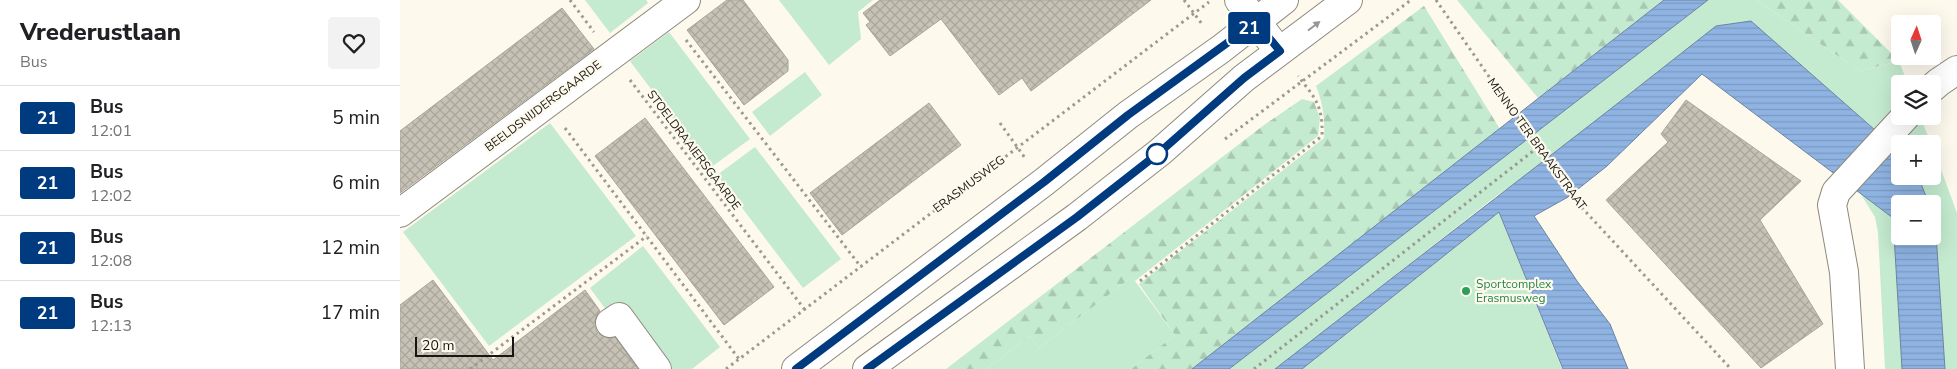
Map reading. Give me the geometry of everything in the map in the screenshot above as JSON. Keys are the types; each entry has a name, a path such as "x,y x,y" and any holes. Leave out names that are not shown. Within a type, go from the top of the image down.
{"main road":[{"path":"1239,0 1280,51"},
{"path":"796,369 1044,182 1128,115 1284,0"},
{"path":"867,369 1077,217 1160,152 1244,78 1348,0"},
{"name":"BEELDSNIJDERSGAARDE","path":"400,213 677,7"},
{"path":"1941,81 1957,70"},
{"path":"1850,369 1844,272 1832,205 1836,192 1898,125"},
{"path":"610,323 619,317 657,369"}],"path":[{"name":"STOELDRAAIERSGAARDE","path":"570,0 805,310"},
{"path":"1184,0 1194,13"},
{"name":"ERASMUSWEG","path":"726,369 1212,0"},
{"name":"MENNO TER BRAAKSTRAAT","path":"1436,0 1573,198 1730,369"},
{"path":"677,7 861,267"},
{"path":"1140,281 1322,136 1323,118 1317,100 1280,51"},
{"path":"547,104 740,360"},
{"path":"1254,369 1537,148"},
{"path":"470,369 647,236"}],"green space":[{"path":"585,0 646,0 648,3 610,33"},
{"path":"779,0 873,0 858,12 861,39 829,65"},
{"path":"1457,0 1664,0 1538,98"},
{"path":"1708,0 1756,0 1860,71 1891,63 1891,65 1901,65 1904,75 1891,75 1891,125 1924,125 1927,135 1891,135 1891,144 1751,21 1495,197 1275,369 1229,369"},
{"path":"1756,0 1838,0 1891,53 1891,63 1860,71"},
{"path":"1424,6 1500,129 1192,369 1131,369 1175,335 1139,284 1324,138 1323,111 1316,86"},
{"path":"669,32 750,139 710,168 630,61"},
{"path":"805,72 822,95 770,136 752,112"},
{"path":"1302,99 1314,102 1320,118 1318,136 1135,281 1132,277 1039,348 1030,336 986,369 946,369 1264,125"},
{"path":"550,123 636,236 489,346 403,232"},
{"path":"755,147 841,259 803,288 717,175"},
{"path":"1941,170 1957,213 1957,369 1945,369 1935,245 1941,245 1941,195 1925,195 1922,185 1941,185"},
{"path":"1860,193 1891,216 1891,245 1895,245 1902,369 1885,369 1878,232 1875,217"},
{"name":"Sportcomplex Erasmusweg","path":"1499,212 1562,369 1302,369"},
{"path":"643,246 720,347 692,369 670,369 619,303 607,311 590,288"},
{"path":"1132,277 1175,335 1131,369 986,369 1030,336 1039,348"}],"water":[{"path":"1664,0 1708,0 1229,369 1192,369"},
{"path":"1751,21 1891,144 1891,185 1922,185 1925,195 1891,195 1891,216 1702,74 1607,166 1568,197 1534,216 1577,281 1610,324 1628,369 1563,369 1499,212 1302,369 1275,369 1606,112 1716,26"},
{"path":"1895,245 1937,245 1945,369 1902,369"}],"building":[{"path":"727,0 743,0 788,60 788,71 744,105 687,30"},
{"path":"880,0 1151,0 1031,91 1022,78 999,95 941,19 890,56 866,25 870,22 863,13"},
{"path":"562,8 594,49 400,193 400,131"},
{"path":"1686,100 1801,181 1760,220 1823,324 1761,368 1606,200 1668,142 1661,134"},
{"path":"929,103 961,145 842,235 810,193"},
{"path":"645,118 774,287 724,325 595,156"},
{"path":"433,280 493,360 585,290 600,311 594,324 597,332 604,337 615,337 638,369 400,369 400,305"}],"bus line":[{"name":"21","path":"796,369 1044,182 1128,115 1256,22 1280,51 1244,78 1160,152 1077,217 867,369"}],"place":[{"name":"Sportcomplex Erasmusweg","path":"1466,291"}]}
